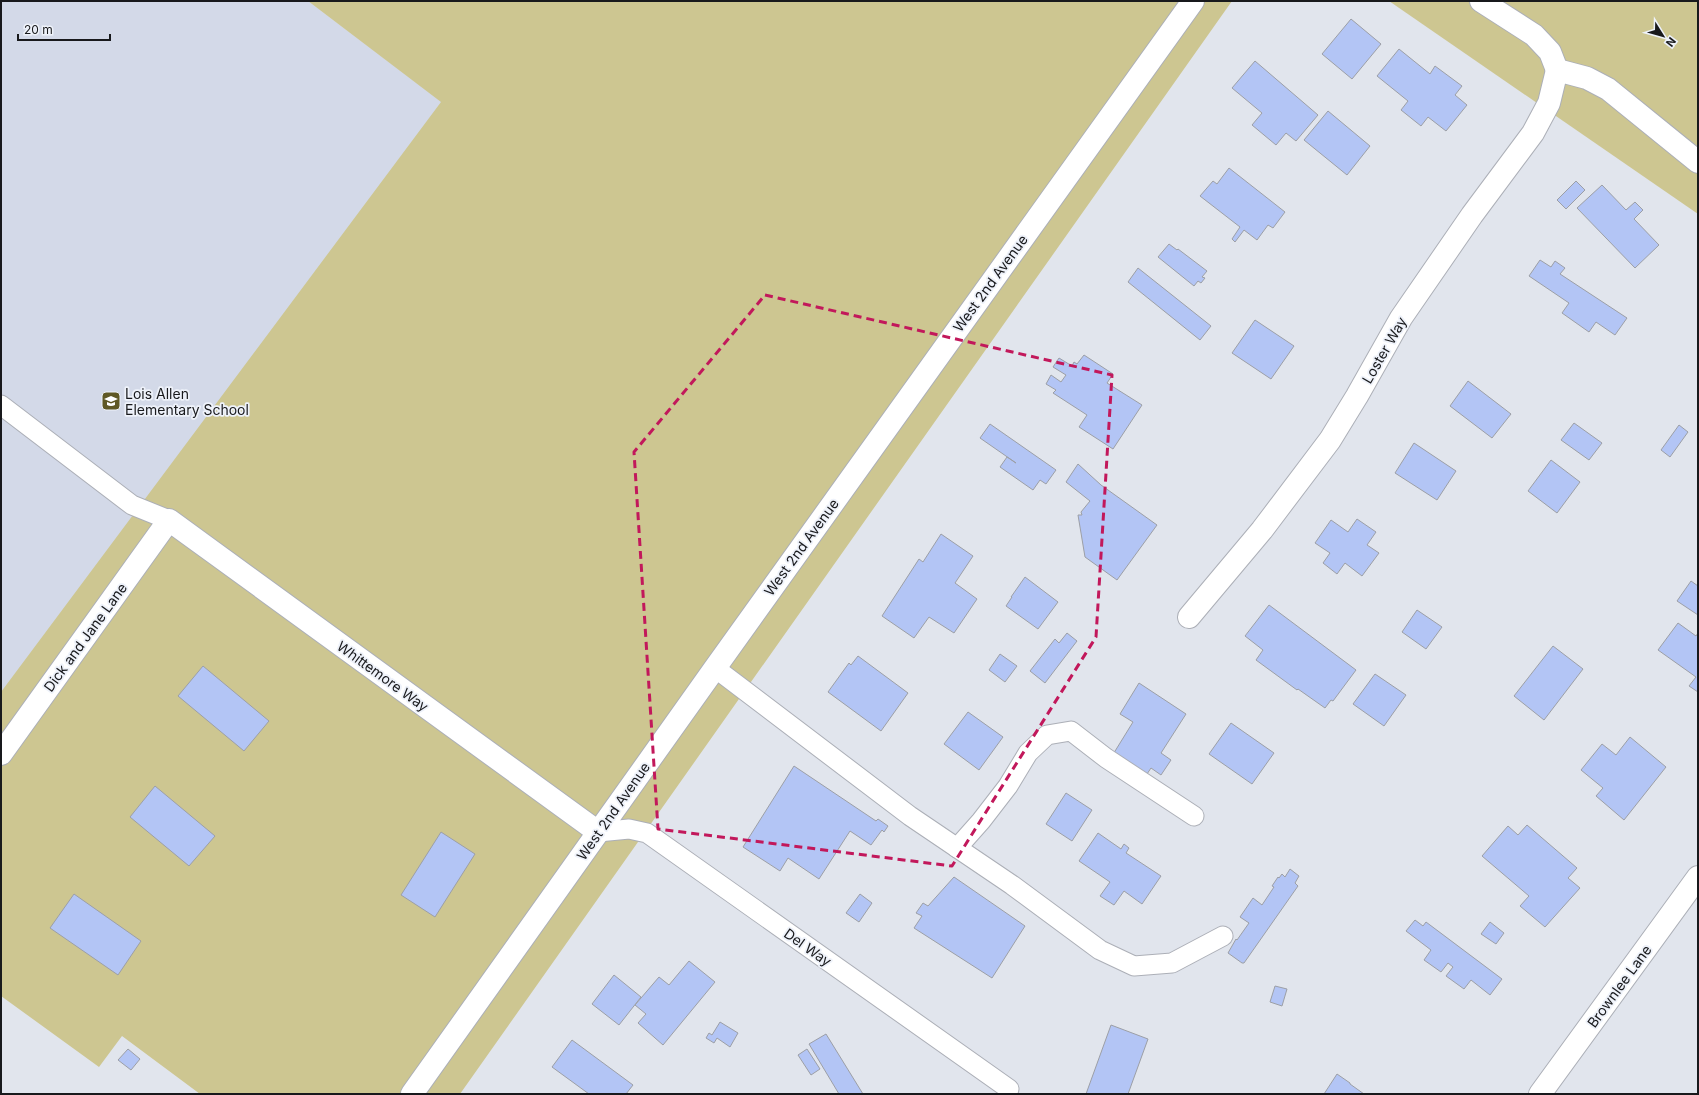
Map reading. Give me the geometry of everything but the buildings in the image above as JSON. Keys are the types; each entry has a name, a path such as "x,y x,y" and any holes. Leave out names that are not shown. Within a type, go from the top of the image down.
{"street":[{"name":"West 2nd Avenue","path":"412,1094 1193,1"},
{"path":"1481,1 1534,35 1550,52 1557,70 1587,78 1608,89 1698,162"},
{"name":"Loster Way","path":"1189,617 1262,530 1330,440 1357,396 1401,318 1472,215 1532,133 1549,103 1557,70"},
{"name":"Dick and Jane Lane","path":"1,754 168,520"},
{"name":"Whittemore Way","path":"168,520 598,832"},
{"name":"Brownlee Lane","path":"1540,1094 1698,877"}],"lane":[{"path":"1,405 132,505 168,520"},
{"path":"715,668 910,816 1012,885 1100,950 1134,966 1172,963 1223,936"},
{"path":"957,848 980,822 1008,786 1028,753 1047,735 1071,730 1106,758 1194,816"},
{"name":"Del Way","path":"598,832 629,829 646,833 1009,1089"}],"highlighted area":[{"path":"765,295 1112,375 1096,637 952,866 658,829 634,452"}],"shaded area":[{"name":"Lois Allen Elementary School","path":"1,1 308,1 442,102 1,701"},
{"path":"308,1 1232,1 460,1094 200,1094 122,1036 99,1067 1,996 1,692 441,102"},
{"path":"1389,1 1698,1 1698,214"}],"place":[{"name":"Lois Allen Elementary School","path":"111,401"}]}
